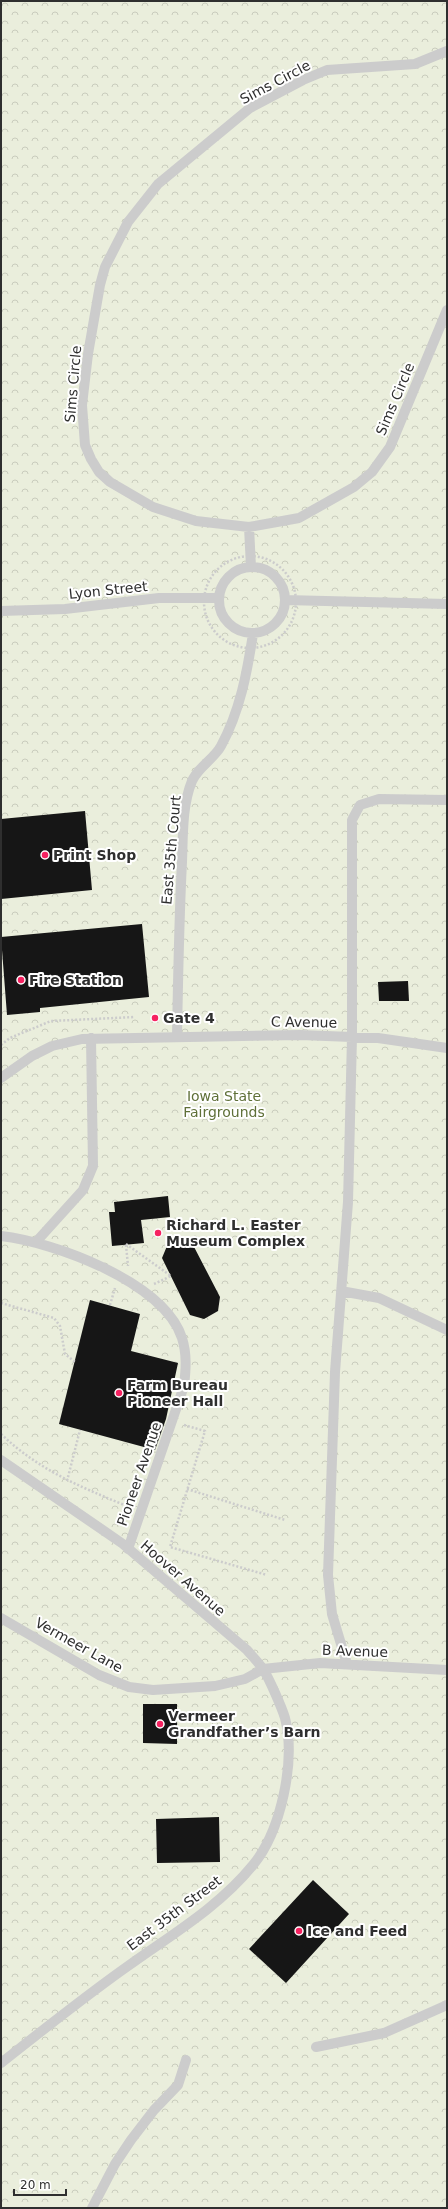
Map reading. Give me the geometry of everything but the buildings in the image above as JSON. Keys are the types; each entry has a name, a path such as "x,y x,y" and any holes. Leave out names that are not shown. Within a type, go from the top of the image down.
{"lane":[{"name":"Sims Circle","path":"447,51 415,64 327,70 303,80 250,108 158,184 128,222 105,267 100,285 88,354 82,405 85,445 91,459 100,472 110,482 153,507 196,521 249,528 299,518 354,487 372,472 390,447 447,310"},
{"path":"249,528 251,567"},
{"path":"251,567 261,568 271,573 279,580 285,600 284,608 276,623 262,632 253,634 240,631 228,624 219,608 218,598 225,580 232,573 241,568 251,567"},
{"name":"Lyon Street","path":"1,611 65,609 159,598 218,598"},
{"path":"285,600 447,604"},
{"name":"East 35th Court","path":"177,1037 181,889 186,803 192,781 203,764 220,748 228,732 245,685 253,634"},
{"path":"347,1664 332,1614 328,1575 335,1379 348,1202 352,1037 352,820 360,805 379,799 447,800"},
{"name":"C Avenue","path":"1,1078 32,1056 52,1046 91,1038 300,1035 378,1038 447,1048"},
{"path":"36,1242 83,1190 93,1166 91,1038"},
{"name":"Pioneer Avenue","path":"1,1236 36,1242 104,1268 139,1288 159,1303 170,1315 182,1337 187,1362 184,1386 128,1548"},
{"path":"341,1291 379,1298 447,1330"},
{"name":"Hoover Avenue","path":"1,1460 128,1548 247,1650 263,1669"},
{"name":"Vermeer Lane","path":"1,1618 99,1675 129,1687 153,1690 215,1686 245,1679 263,1669"},
{"name":"B Avenue","path":"263,1669 320,1663 447,1670"},
{"name":"East 35th Street","path":"1,2064 74,2004 222,1897 254,1865 276,1823 286,1782 287,1747 285,1718 263,1669"},
{"path":"316,2047 384,2033 447,2005"},
{"path":"92,2208 115,2164 131,2140 154,2110 178,2085 186,2060"}],"path":[{"path":"250,556 270,559 283,568 292,581 297,600 296,613 289,627 278,639 264,646 251,648 232,644 220,637 208,619 204,598 207,584 214,572 225,562 238,557 250,556"},
{"path":"1,1045 10,1038 51,1021 135,1017"},
{"path":"126,1244 171,1276"},
{"path":"1,1303 54,1318 60,1326 65,1354 75,1362"},
{"path":"172,1421 205,1431 170,1546 267,1576"},
{"path":"67,1481 80,1430"},
{"path":"1,1434 19,1452 67,1481 140,1512"},
{"path":"187,1489 285,1520"}],"green space":[{"name":"Iowa State Fairgrounds","path":"1,1 447,1 447,2208 1,2208"}],"place":[{"name":"Print Shop","path":"45,855"},
{"name":"Fire Station","path":"21,980"},
{"name":"Gate 4","path":"155,1018"},
{"name":"Richard L. Easter Museum Complex","path":"158,1233"},
{"name":"Farm Bureau Pioneer Hall","path":"119,1393"},
{"name":"Vermeer Grandfather’s Barn","path":"160,1724"},
{"name":"Ice and Feed","path":"299,1931"}]}
